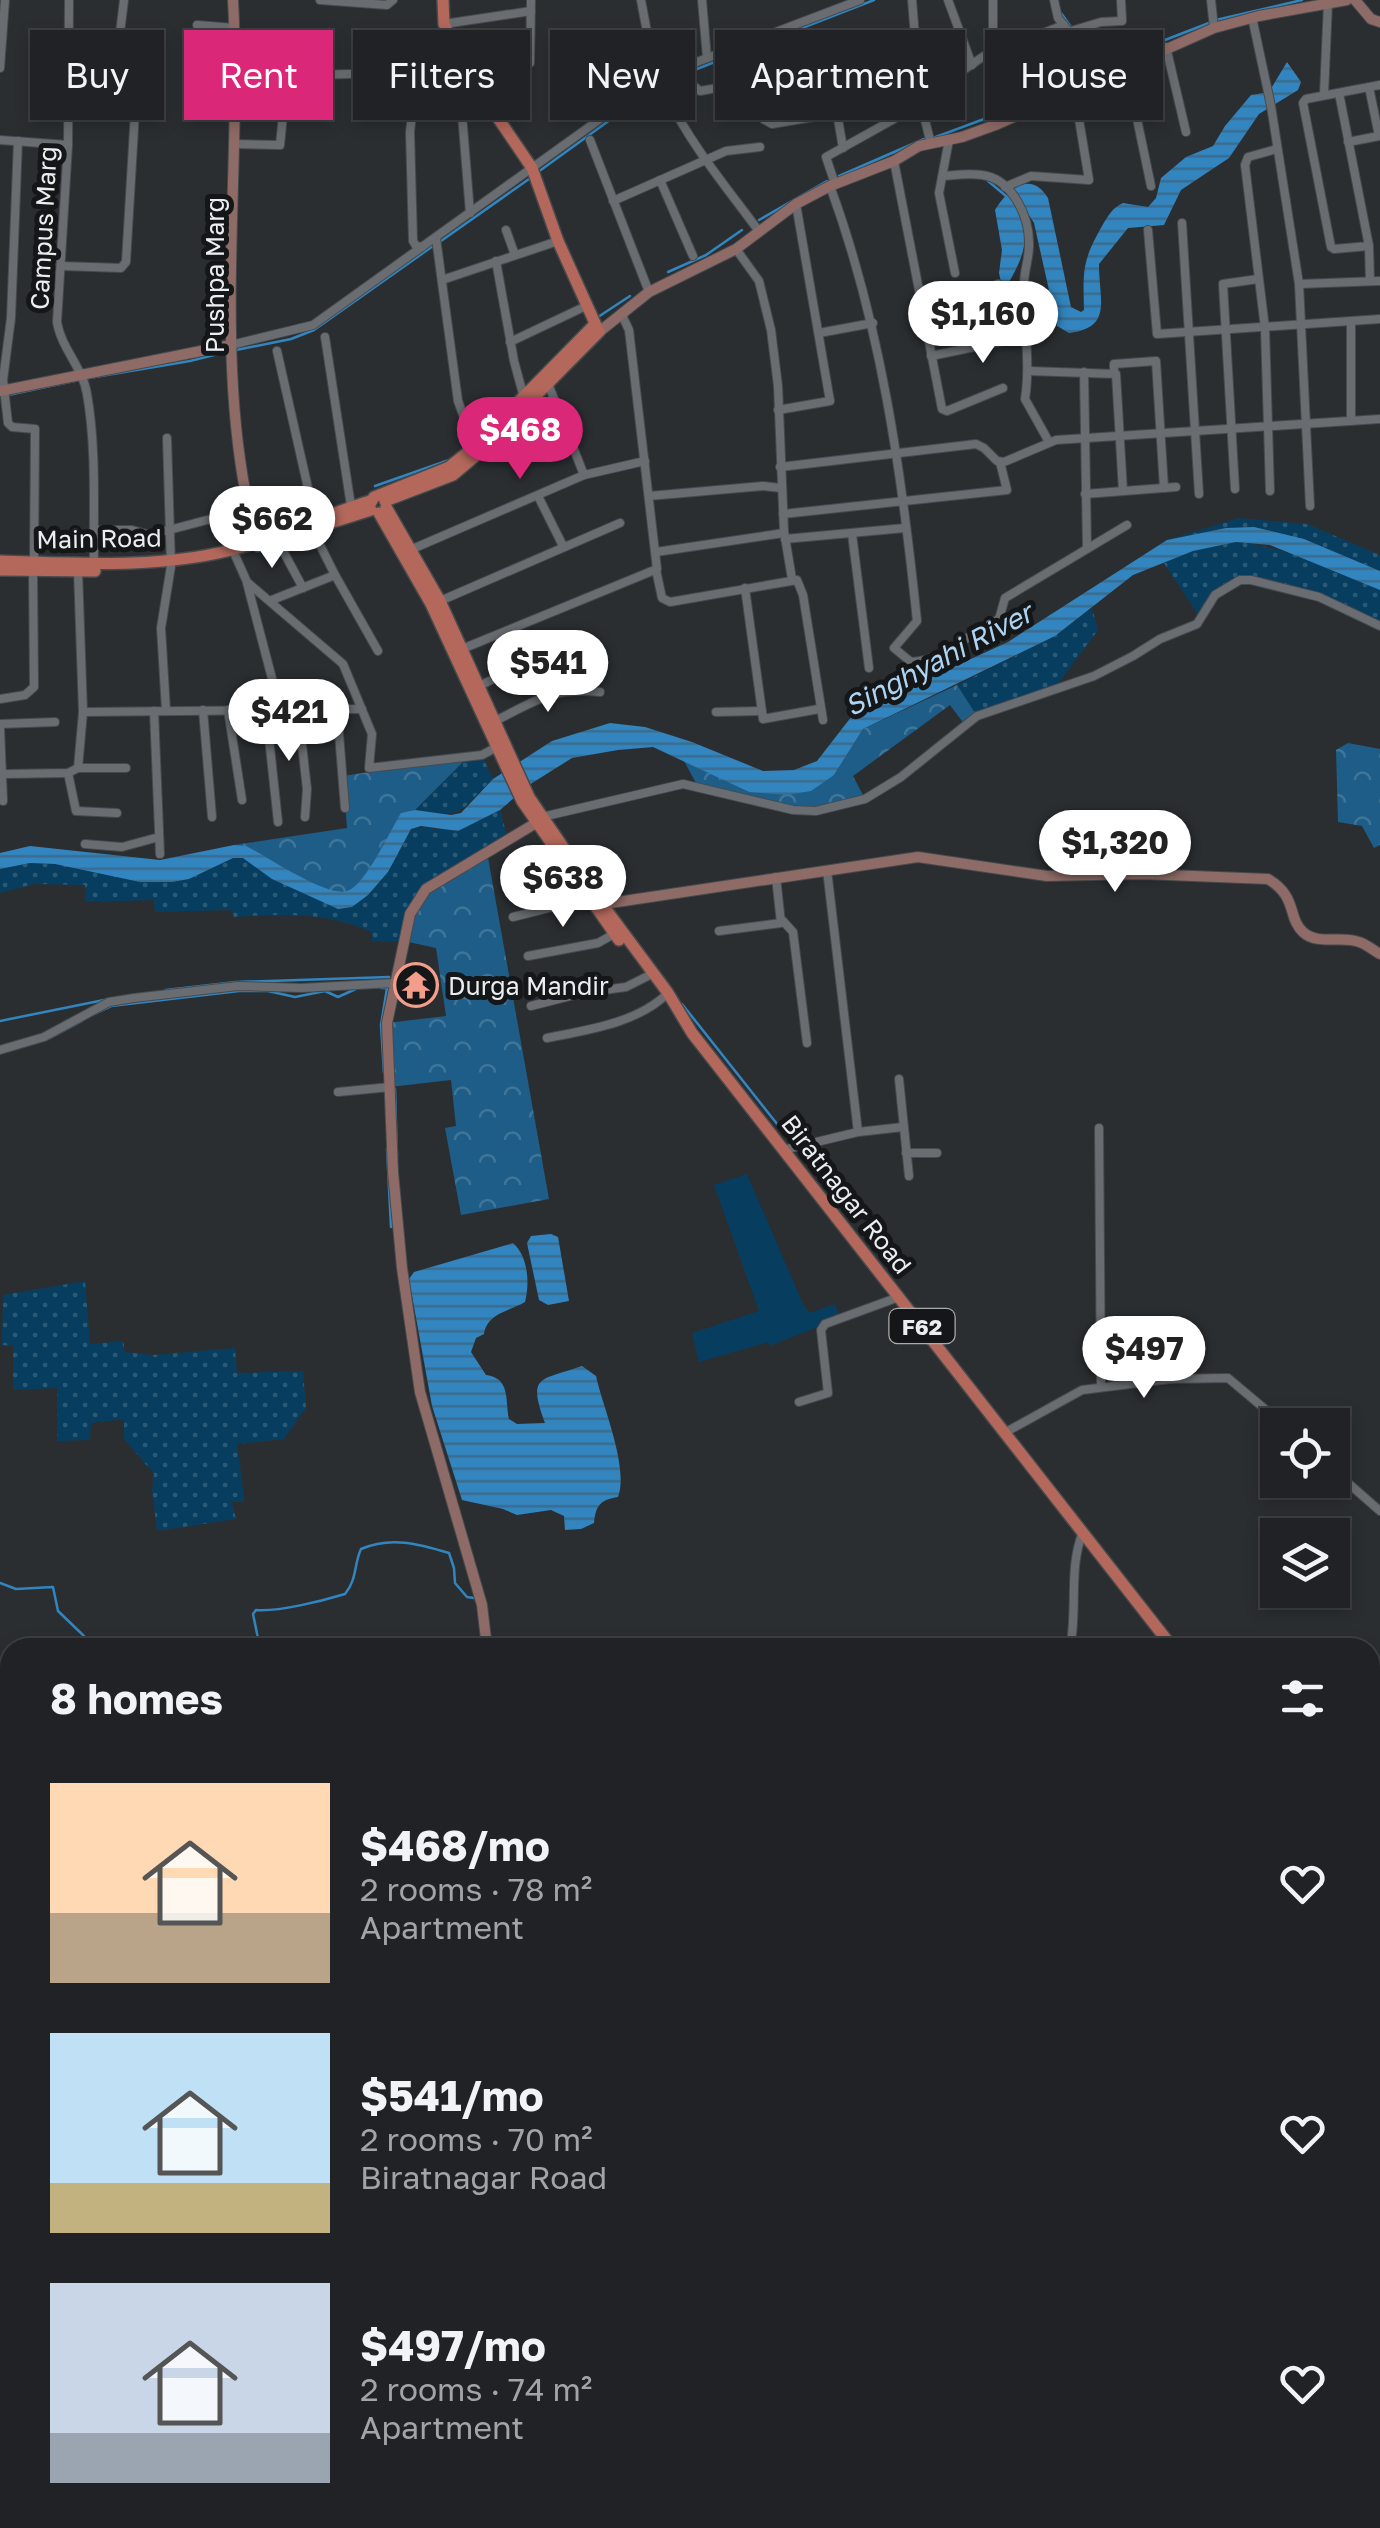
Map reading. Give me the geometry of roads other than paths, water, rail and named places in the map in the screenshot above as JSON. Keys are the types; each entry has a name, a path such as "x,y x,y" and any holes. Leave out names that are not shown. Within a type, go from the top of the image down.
{"main road":[{"path":"442,0 447,30"},
{"path":"499,120 532,168 558,240 597,328"},
{"path":"378,505 476,450 597,328"},
{"path":"476,450 523,394 597,328"},
{"name":"Main Road","path":"0,570 171,563 235,555 351,506 378,505"},
{"name":"Main Road","path":"314,524 378,505"},
{"name":"Biratnagar Road","path":"378,505 440,600 526,799 614,934 668,999"},
{"name":"Biratnagar Road","path":"378,505 431,604 495,748 506,760"},
{"name":"Main Road","path":"171,563 258,545"},
{"name":"Main Road","path":"0,561 78,571 94,567"},
{"name":"Biratnagar Road","path":"594,903 1164,1638"}],"street":[{"path":"0,68 5,0"},
{"name":"Campus Marg","path":"68,30 69,0"},
{"path":"120,30 124,0"},
{"name":"Pushpa Marg","path":"233,0 234,28"},
{"path":"320,0 386,5 393,0"},
{"path":"530,63 532,0"},
{"path":"641,0 648,30"},
{"path":"702,0 707,58"},
{"path":"695,63 860,0"},
{"path":"912,0 914,30"},
{"path":"948,0 972,66"},
{"path":"993,0 993,30"},
{"path":"1054,0 1058,18 1067,28"},
{"path":"1061,30 1122,21 1120,0"},
{"path":"1211,0 1214,28"},
{"path":"1163,48 1252,18 1352,0 1371,20 1380,22"},
{"path":"1324,94 1328,3"},
{"path":"444,24 531,11"},
{"path":"1252,18 1271,106 1299,284 1310,506"},
{"path":"197,25 234,28"},
{"path":"1166,47 1186,132"},
{"path":"965,71 985,57"},
{"path":"1369,246 1331,247 1303,103 1324,94 1380,86"},
{"path":"1348,142 1379,136 1369,87"},
{"path":"1299,284 1375,281 1338,92"},
{"name":"Campus Marg","path":"68,120 58,328 82,374 87,393 94,567"},
{"path":"61,266 121,268 126,262 135,120"},
{"name":"Pushpa Marg","path":"235,120 231,345 249,509 258,545"},
{"path":"235,144 280,145 283,120"},
{"path":"411,120 413,241 422,247"},
{"path":"462,120 470,214"},
{"path":"2,390 305,329 599,120"},
{"path":"683,120 706,160 758,230"},
{"path":"763,120 772,124 795,120"},
{"path":"837,120 842,148"},
{"path":"892,120 826,158 873,323 902,503 917,621 893,647 911,662 935,658 999,619 1005,598 1127,526"},
{"path":"925,120 931,144"},
{"path":"597,328 650,292 736,249 796,204 833,185 919,146 1007,120"},
{"path":"1006,188 1031,176 1090,180 1079,120"},
{"path":"1137,120 1151,186"},
{"path":"0,140 68,145"},
{"path":"590,140 650,292"},
{"path":"948,140 940,193 955,273"},
{"path":"0,699 25,695 34,687 35,429 12,427 8,423 2,390 11,318 18,141"},
{"path":"613,201 726,151 760,147"},
{"path":"1270,491 1265,328 1246,160 1277,149"},
{"path":"894,160 944,411 1003,388"},
{"path":"943,176 981,174 1006,188 1027,218 1030,242 1024,285 1029,372 1025,399 1049,442"},
{"path":"660,180 693,256"},
{"path":"778,410 829,402 796,204"},
{"path":"1182,223 1199,494"},
{"path":"506,230 515,255"},
{"path":"1148,230 1156,334 1380,320"},
{"path":"436,238 458,401 476,450"},
{"path":"442,280 558,240"},
{"path":"736,249 759,280 771,330 783,514 792,579"},
{"path":"496,262 523,394"},
{"path":"1236,490 1224,284 1258,279"},
{"path":"923,316 998,284"},
{"path":"510,342 586,306"},
{"path":"621,312 629,330 656,570 666,601 792,579 800,584 823,720"},
{"path":"1350,322 1352,421"},
{"path":"819,332 873,323"},
{"path":"931,356 1027,336"},
{"path":"326,337 351,506"},
{"path":"277,352 314,524 336,575 378,651"},
{"path":"1123,491 1114,364 1156,361 1164,488"},
{"path":"1029,372 1114,373"},
{"path":"1084,372 1087,548"},
{"path":"547,381 584,475"},
{"path":"1000,462 1049,442 1084,438 1380,419"},
{"path":"166,710 161,628 171,563 167,438"},
{"path":"780,467 976,444 1000,462 1007,490 783,514"},
{"path":"410,550 584,475 645,461"},
{"path":"649,496 763,486 782,488"},
{"path":"1086,494 1176,487"},
{"path":"538,496 563,546"},
{"path":"94,530 132,530 150,535 249,509"},
{"path":"440,600 620,523"},
{"path":"656,552 785,536 905,528"},
{"path":"852,534 869,668"},
{"path":"276,539 303,588"},
{"path":"235,555 247,582 280,710"},
{"path":"462,649 656,570"},
{"path":"78,571 83,712 78,768"},
{"path":"272,600 336,575"},
{"path":"485,1638 477,1587 420,1392 398,1226 387,1023 410,914 426,888 539,820 683,784 816,812 864,799 900,778 977,716 1094,676 1160,639 1197,624 1214,595 1240,580 1319,598 1380,626"},
{"path":"247,582 344,664 372,734 368,764 373,770 482,754 495,748"},
{"path":"745,588 763,719 819,708"},
{"path":"479,686 550,652"},
{"path":"495,720 568,689 600,692"},
{"path":"298,709 305,817"},
{"path":"338,709 345,808"},
{"path":"83,712 362,709"},
{"path":"204,710 212,817"},
{"path":"228,710 242,800"},
{"path":"266,710 278,822"},
{"path":"154,711 160,854"},
{"path":"716,712 762,711"},
{"path":"4,801 0,726 55,722"},
{"path":"3,774 126,768"},
{"path":"68,773 76,811 117,813"},
{"path":"85,844 122,847 159,837"},
{"path":"513,917 918,857 1047,876 1143,874 1268,880 1280,886 1300,930 1308,936 1356,940 1380,954"},
{"path":"827,870 858,1132"},
{"path":"776,877 782,921 793,932 807,1043"},
{"path":"719,931 782,921"},
{"path":"528,956 598,943 614,934"},
{"path":"532,1006 582,993 626,988 648,976"},
{"path":"0,1050 44,1036 109,1002 238,986 301,988 394,983"},
{"path":"547,1038 621,1019 668,999"},
{"path":"899,1080 909,1176"},
{"path":"338,1092 390,1087"},
{"path":"783,1150 858,1132 902,1128"},
{"path":"1100,1128 1101,1387"},
{"path":"906,1153 937,1153"},
{"path":"799,1402 828,1394 821,1330 824,1324 899,1297"},
{"path":"1006,1432 1028,1423 1070,1395 1101,1387 1170,1379 1228,1378 1264,1408"},
{"path":"1350,1485 1380,1511"},
{"path":"1073,1638 1076,1563 1084,1532"}],"waterway":[{"path":"695,70 874,0"},
{"path":"1216,20 1302,0"},
{"path":"1061,13 1071,27"},
{"path":"1163,41 1209,23"},
{"path":"933,138 985,119"},
{"path":"538,172 610,120"},
{"path":"839,176 924,139"},
{"path":"441,241 529,179"},
{"path":"759,220 827,181"},
{"path":"988,181 1006,196"},
{"path":"668,272 706,255 742,230"},
{"path":"236,350 291,339 314,330 433,246"},
{"path":"598,317 630,296"},
{"path":"89,378 226,352"},
{"path":"8,395 79,380"},
{"path":"498,415 518,394"},
{"path":"375,486 449,460"},
{"path":"166,990 236,982 389,977"},
{"path":"94,1014 111,1006 239,991 268,991 295,997 325,991 338,997 358,988"},
{"path":"381,988 387,988 381,1025 384,1073"},
{"path":"0,1021 109,999"},
{"path":"682,1004 793,1144"},
{"path":"50,1038 82,1021"},
{"path":"395,1089 397,1156"},
{"path":"387,1149 391,1227"},
{"path":"798,1150 803,1157"},
{"path":"258,1638 253,1614 256,1610 288,1608 345,1594 361,1549 372,1545 405,1543 449,1553 455,1583 467,1597 474,1598"},
{"path":"0,1583 16,1589 53,1587 58,1611 85,1638"}],"place":[{"name":"Durga Mandir","path":"416,985"}],"water label":[{"name":"Singhyahi River","path":"938,659"}]}
